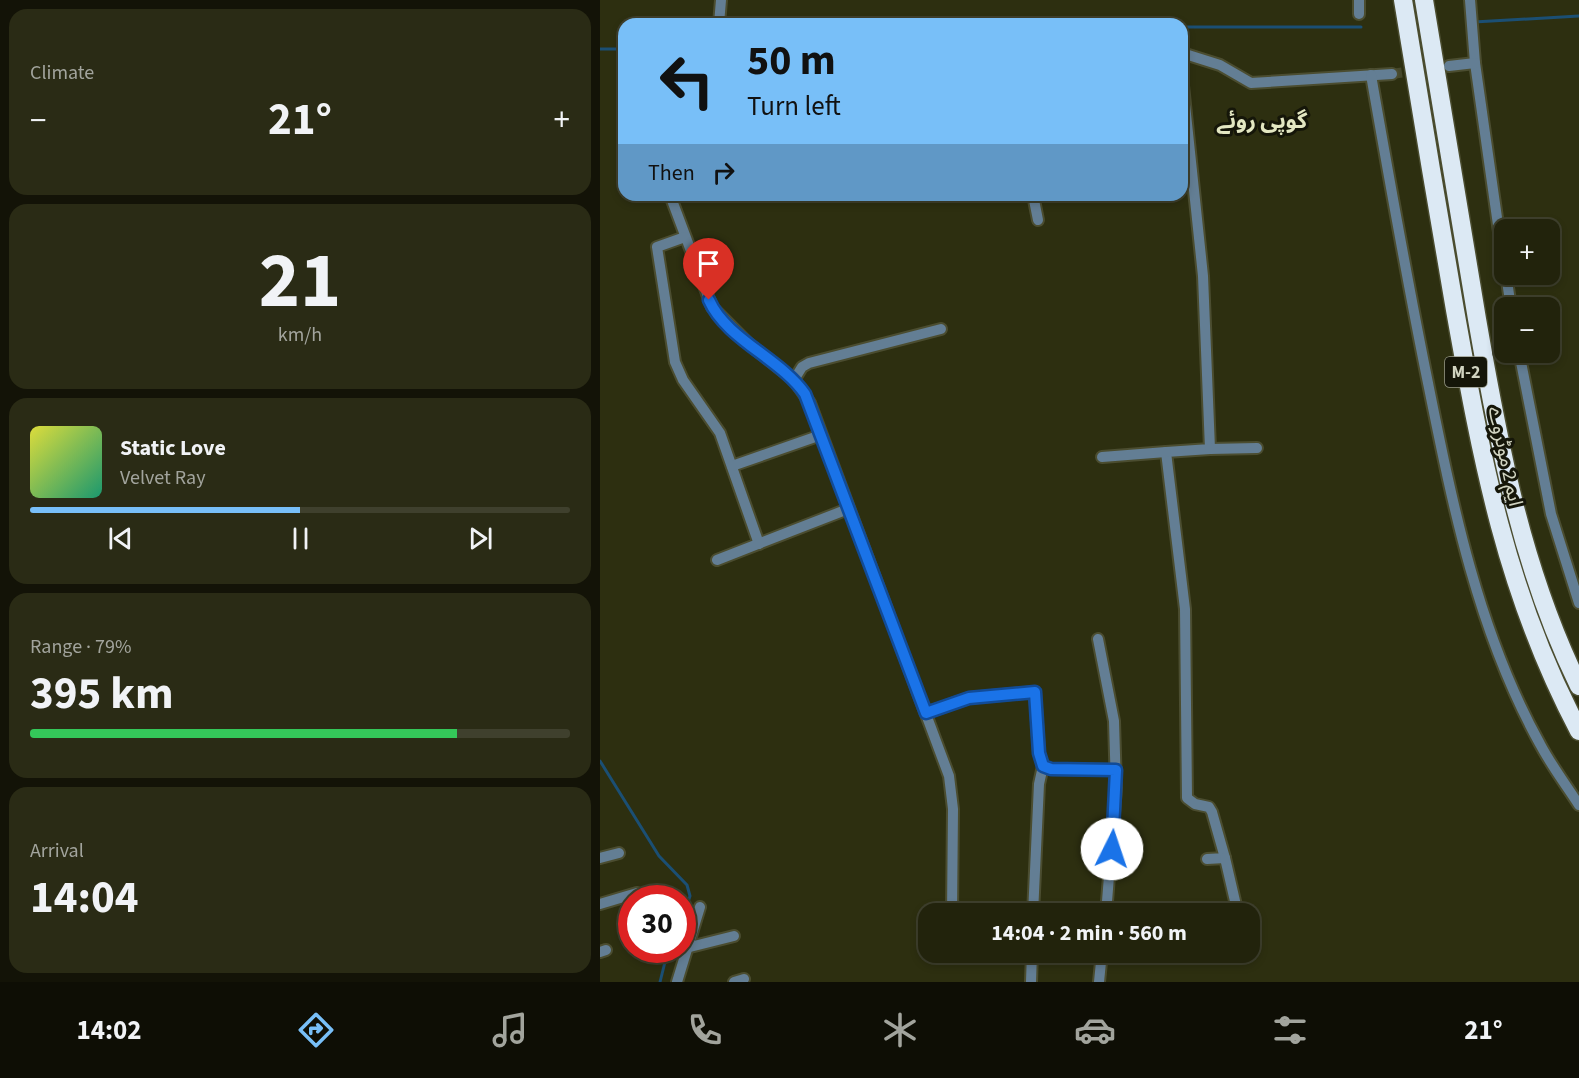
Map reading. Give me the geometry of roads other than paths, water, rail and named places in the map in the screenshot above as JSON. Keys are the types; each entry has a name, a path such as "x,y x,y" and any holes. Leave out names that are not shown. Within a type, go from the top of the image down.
{"highway":[{"name":"ایم 2 موٹروے","path":"1403,0 1472,407 1492,504 1514,578 1538,645 1579,731"},
{"name":"ایم 2 موٹروے","path":"1424,0 1504,468 1533,573 1556,638 1579,686"}],"street":[{"path":"719,18 721,0"},
{"path":"1359,0 1359,14"},
{"path":"1470,0 1474,63 1497,219"},
{"path":"1188,56 1220,65 1251,83 1392,74"},
{"path":"1449,66 1474,63"},
{"path":"1371,75 1408,284 1441,447 1474,585 1499,655 1540,746 1579,805"},
{"path":"1188,133 1203,276 1210,449"},
{"path":"672,201 712,307 750,345 794,380 805,394 945,763 953,793 952,903"},
{"path":"1034,201 1038,220"},
{"path":"685,237 657,247 673,352 683,380 720,433 759,544"},
{"path":"794,380 802,367 809,363 941,329"},
{"path":"1521,363 1549,504 1579,603"},
{"path":"732,466 821,435"},
{"path":"1102,457 1257,448"},
{"path":"1166,452 1185,609 1187,798 1195,804 1209,807 1212,812 1235,903"},
{"path":"717,560 848,509"},
{"path":"1098,639 1114,721 1116,770 1107,903"},
{"path":"926,713 969,698 1035,692 1039,753 1043,766 1039,784 1034,903"},
{"path":"1043,766 1051,769 1116,770"},
{"path":"600,858 619,853"},
{"path":"1207,859 1225,858"},
{"path":"600,904 618,899"},
{"path":"696,919 700,907"},
{"path":"696,946 734,936"},
{"path":"677,982 682,963"},
{"path":"1031,982 1032,963"},
{"path":"1099,982 1101,963"}],"waterway":[{"path":"1474,22 1579,16"},
{"path":"1188,27 1361,27"},
{"path":"600,49 618,49"},
{"path":"600,761 659,856 687,885"},
{"path":"660,982 665,963"}],"tunnel":[{"path":"1392,74 1439,67"}],"district":[{"name":"گوپی روئے","path":"1262,120"}]}
